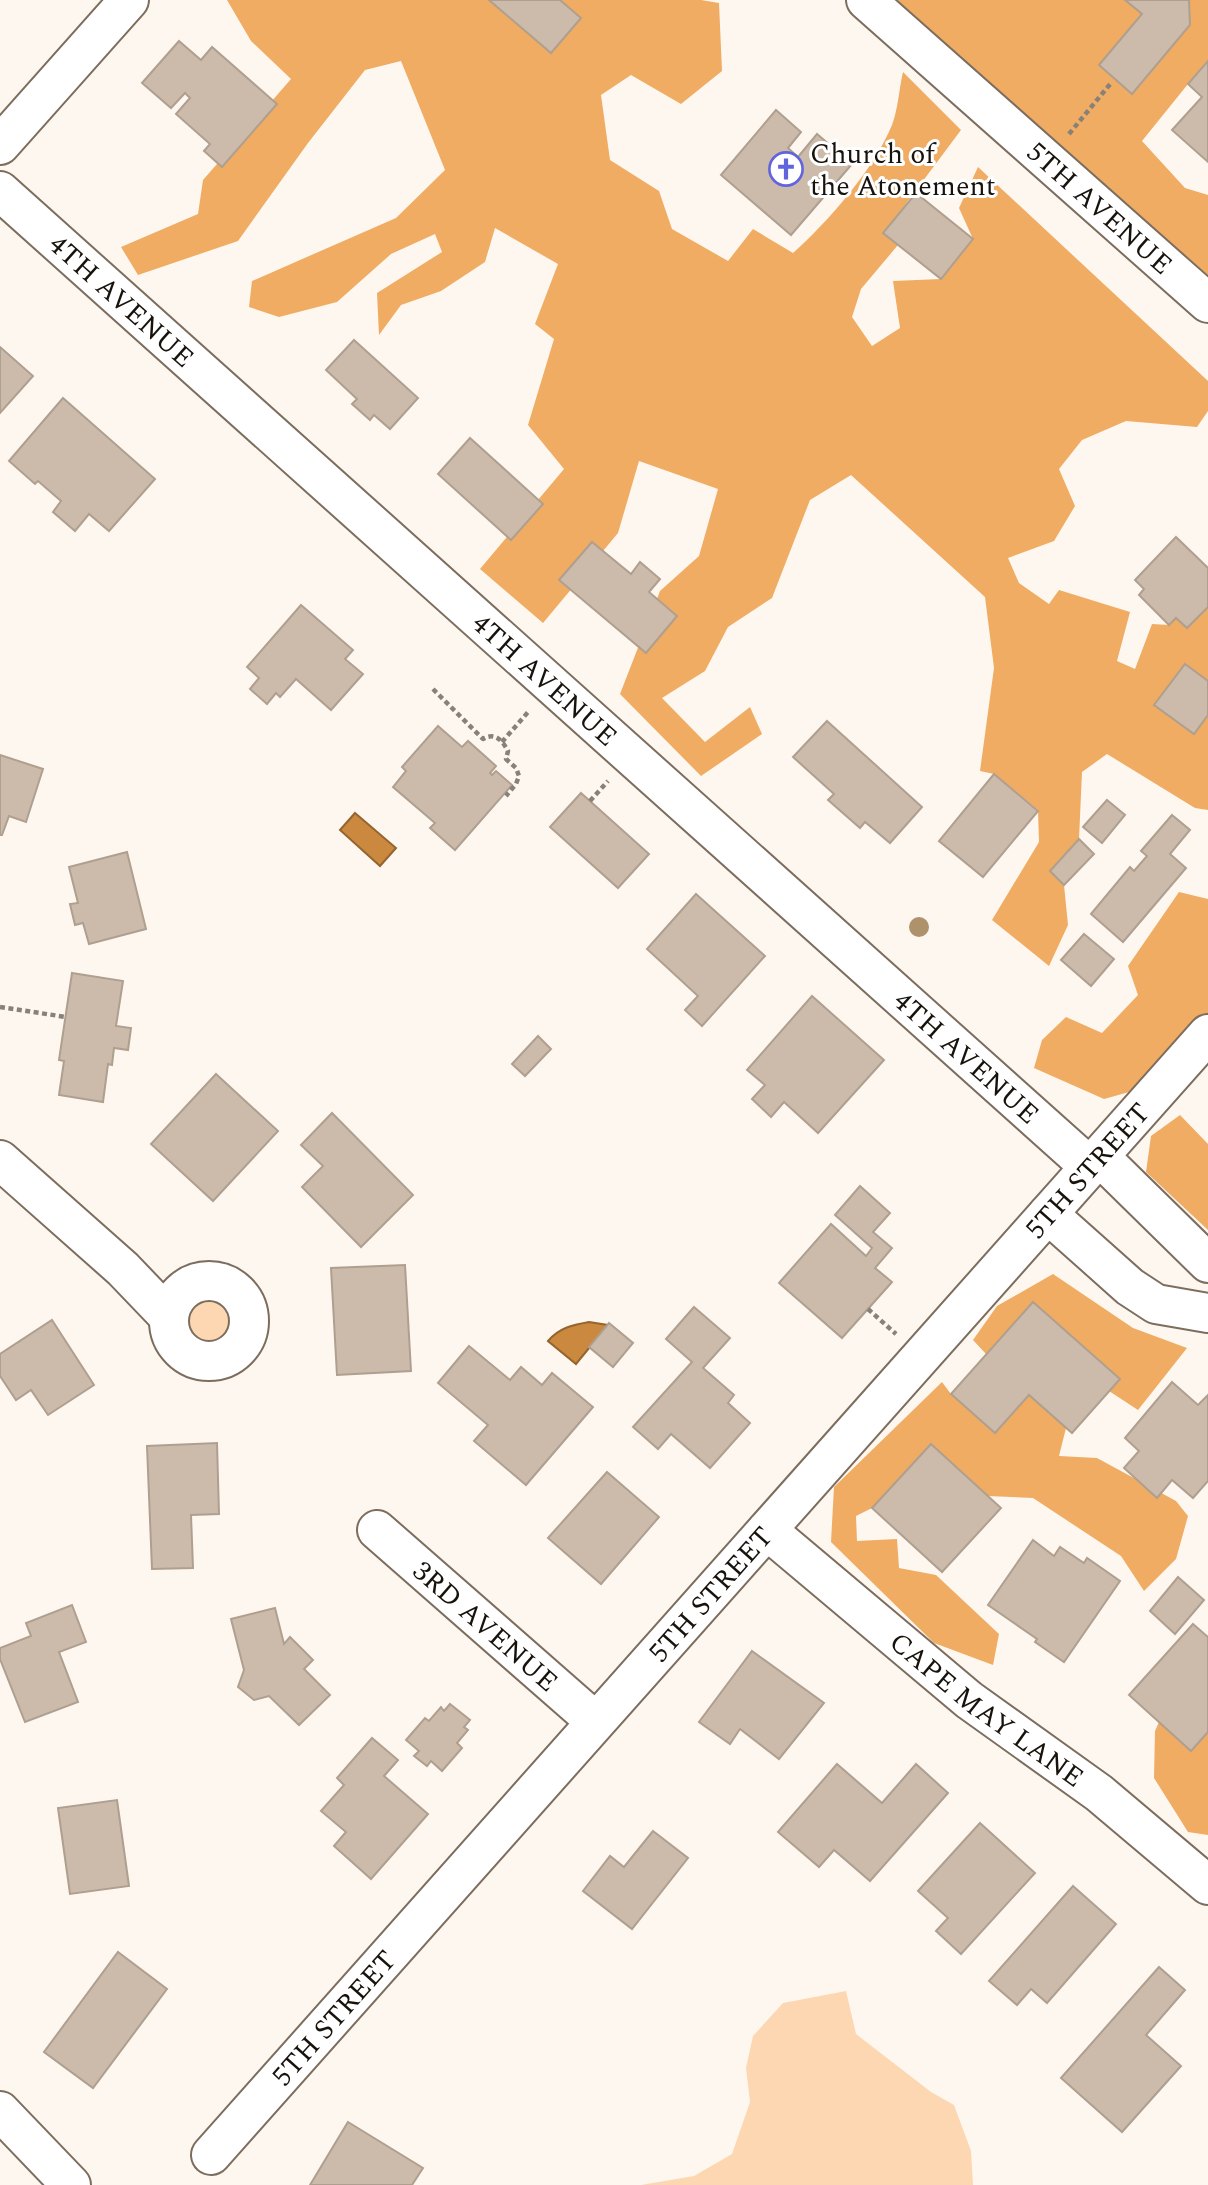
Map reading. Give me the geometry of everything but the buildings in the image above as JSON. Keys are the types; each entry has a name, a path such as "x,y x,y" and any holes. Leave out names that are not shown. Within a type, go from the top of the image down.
{"street":[{"path":"0,145 129,0"},
{"name":"5TH AVENUE","path":"866,0 1208,303"},
{"name":"4TH AVENUE","path":"0,191 1208,1263"},
{"name":"5TH STREET","path":"211,2155 1208,1034"},
{"path":"0,1160 123,1269 169,1317"},
{"path":"1048,1214 1130,1287 1156,1304 1208,1313"},
{"name":"3RD AVENUE","path":"377,1530 595,1721"},
{"name":"CAPE MAY LANE","path":"767,1530 969,1700 1099,1793 1208,1885"},
{"path":"0,2111 61,2182"}],"path":[{"path":"1063,141 1111,83"},
{"path":"433,689 483,739 489,736 497,737 504,744 508,751 506,759 516,768 519,776 506,796"},
{"path":"0,1007 66,1017"}],"shaded area":[{"path":"227,0 701,0 719,3 722,71 681,104 631,75 601,95 610,160 659,191 672,229 728,261 753,229 793,253 821,226 862,177 884,142 894,119 903,72 961,130 884,233 898,245 861,289 852,317 872,346 900,328 893,281 941,279 973,239 959,208 978,167 1208,381 1208,411 1197,427 1126,421 1082,440 1059,469 1075,506 1054,541 1008,558 1019,583 1049,604 1059,590 1130,612 1117,661 1135,669 1152,624 1169,625 1176,618 1187,628 1208,607 1208,810 1195,808 1107,754 1082,772 1079,839 1050,871 1064,885 1068,925 1049,966 992,920 1039,842 1038,810 994,774 980,771 994,668 985,597 851,475 810,500 772,598 728,627 705,671 662,698 705,742 750,707 762,734 701,776 620,694 660,591 699,556 718,489 639,461 618,533 543,623 480,569 564,469 528,425 554,339 535,324 558,264 495,228 485,262 441,291 401,305 379,335 377,293 442,252 435,234 391,254 337,302 279,317 249,307 252,281 396,218 445,170 401,61 365,70 308,143 238,241 138,275 121,247 198,214 203,180 291,79 251,41"},
{"path":"888,0 1208,0 1208,62 1142,141 1185,188 1208,195 1208,287"},
{"path":"355,813 396,848 380,866 340,830"},
{"path":"1179,892 1208,899 1208,1016 1147,1087 1104,1099 1034,1068 1042,1040 1066,1017 1102,1033 1138,995 1128,966"},
{"path":"1180,1115 1208,1144 1208,1230 1146,1172 1151,1136"},
{"path":"1053,1274 1133,1328 1187,1348 1138,1410 1109,1391 1120,1379 1033,1302 986,1354 973,1340 997,1306"},
{"path":"209,1301 224,1307 230,1322 224,1337 209,1343 194,1337 188,1322 194,1307"},
{"path":"589,1322 608,1325 576,1364 548,1341 566,1328"},
{"path":"942,1382 951,1394 995,1433 1029,1395 1066,1428 1059,1456 1097,1458 1176,1501 1188,1516 1176,1559 1144,1591 1121,1556 1033,1498 987,1496 931,1444 872,1508 856,1516 857,1541 897,1539 899,1568 936,1575 999,1634 993,1665 934,1643 831,1542 834,1487"},
{"path":"1159,1722 1191,1751 1208,1732 1208,1835 1188,1832 1154,1778 1155,1731"},
{"path":"846,1991 856,2034 931,2092 954,2105 971,2151 973,2185 641,2185 694,2176 732,2154 750,2102 746,2068 753,2036 783,2003"}],"place":[{"name":"Church of the Atonement","path":"786,169"}]}
